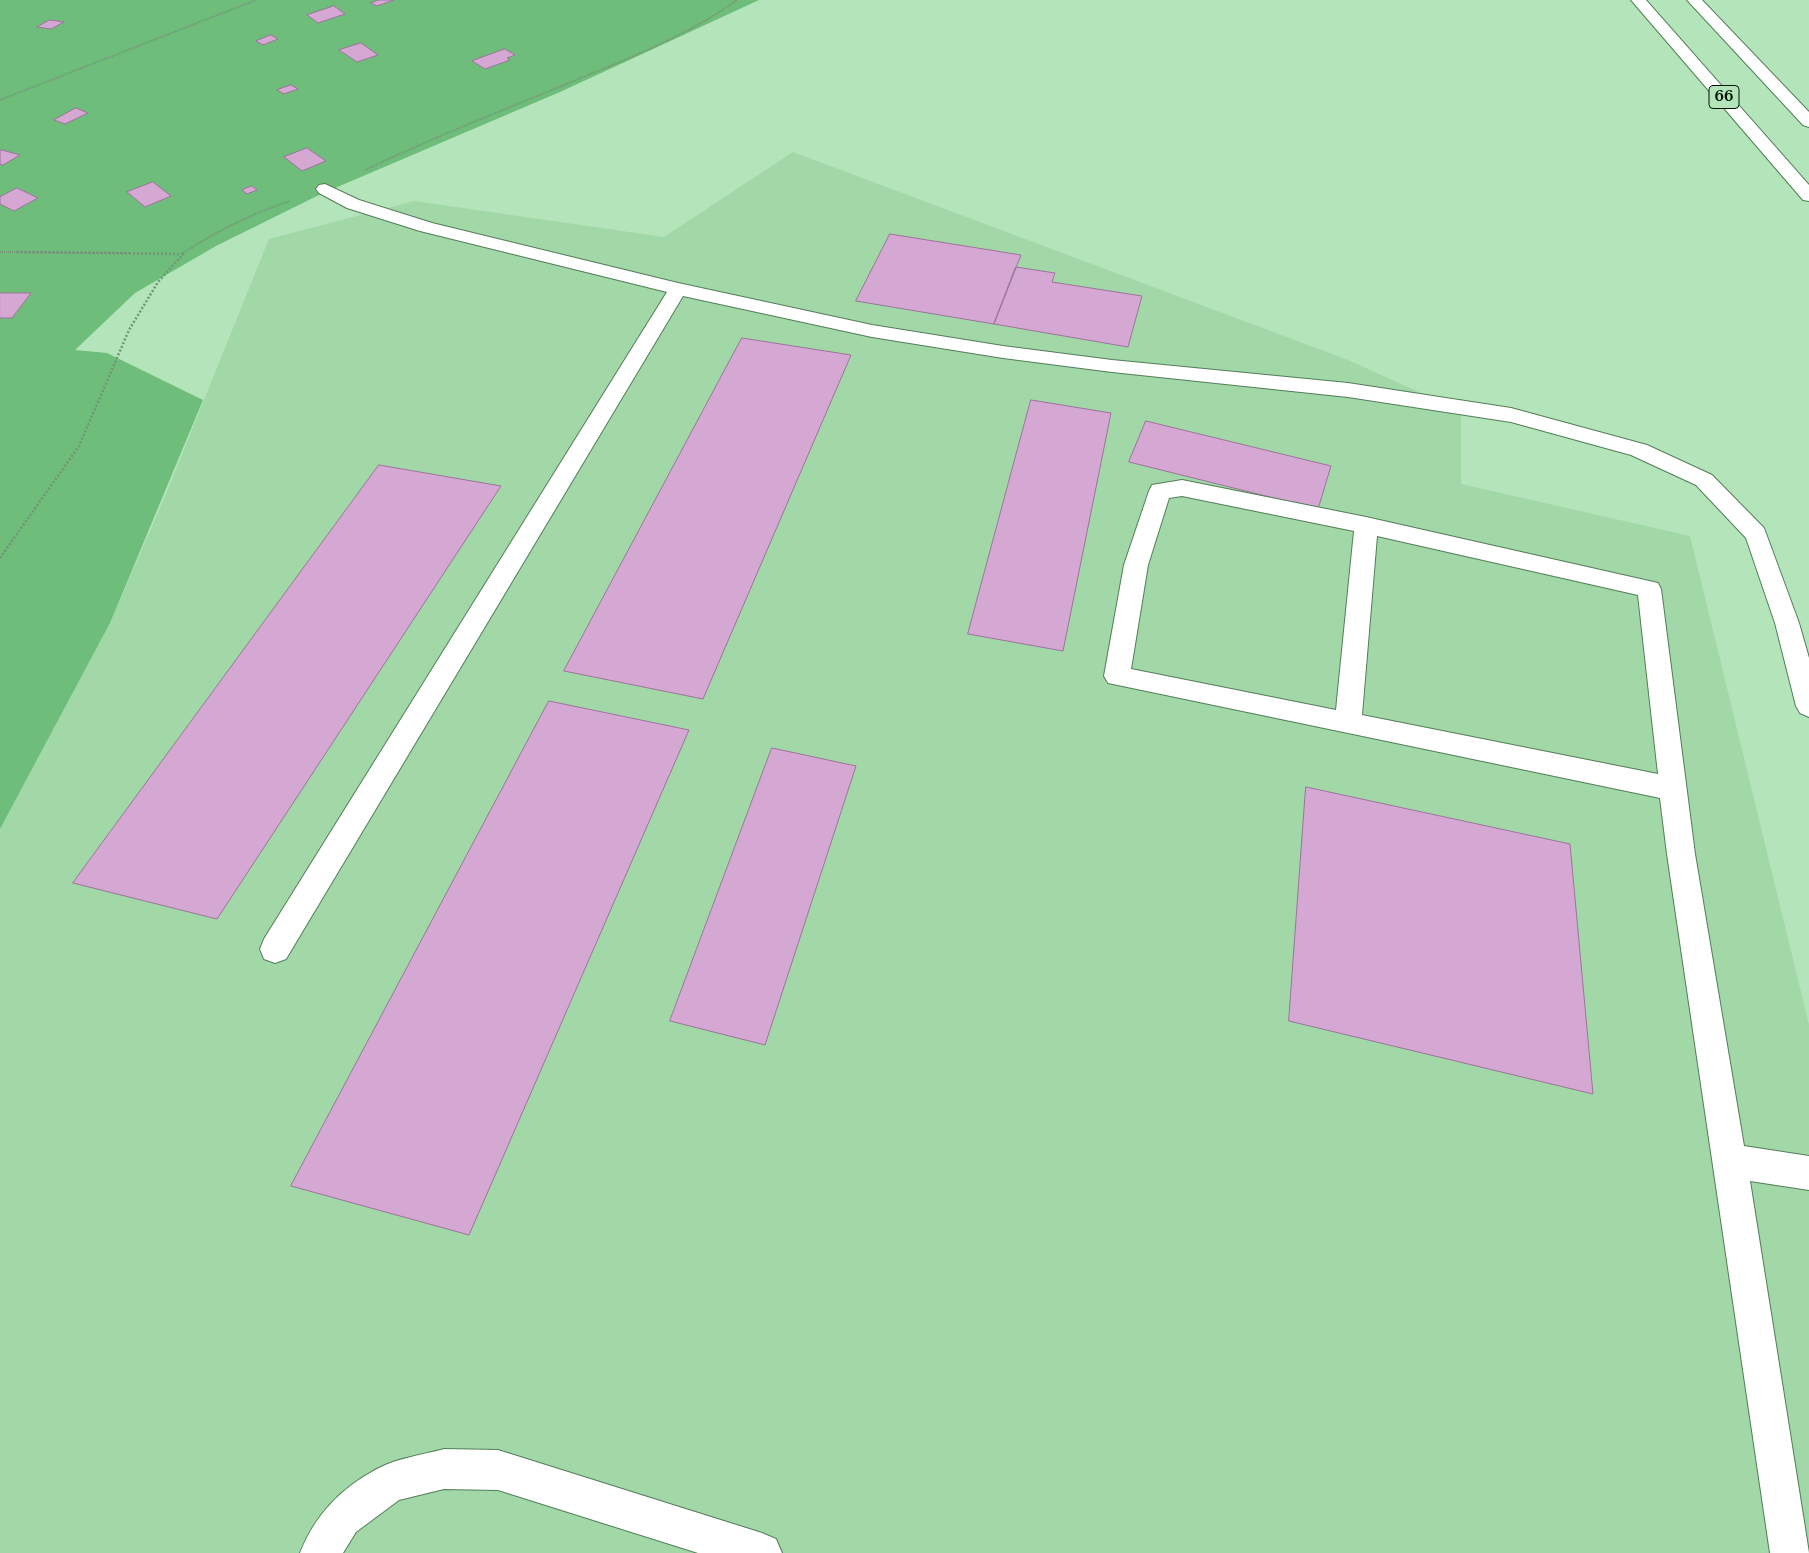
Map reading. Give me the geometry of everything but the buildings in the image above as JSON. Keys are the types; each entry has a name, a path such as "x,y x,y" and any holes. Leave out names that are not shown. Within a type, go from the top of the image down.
{"main road":[{"name":"66","path":"1638,0 1809,196"},
{"path":"1694,0 1809,122"},
{"path":"325,189 353,204 426,227 678,289 872,331 1003,352 1112,366 1348,390 1511,416 1639,450 1704,480 1756,534 1787,622 1809,706"},
{"path":"275,949 678,289"},
{"path":"1673,789 1117,676 1136,565 1160,491 1182,488 1366,525 1649,589 1681,854 1790,1553"},
{"path":"1348,723 1366,525"},
{"path":"1730,1161 1809,1173"},
{"path":"320,1553 342,1518 390,1483 444,1469 498,1470 762,1553"}],"path":[{"path":"0,100 256,0"},
{"path":"0,558 79,446 130,330 158,282 182,254 215,232 254,213 325,189 405,150 634,56 692,29 737,0"},
{"path":"0,252 182,254"}],"shaded area":[{"path":"0,0 759,0 560,92 321,194 216,246 135,293 75,350 107,353 203,400 110,623 0,829"},
{"path":"793,152 1348,360 1461,411 1461,484 1690,536 1809,1025 1809,1553 0,1553 0,829 110,623 166,494 269,239 414,201 664,237"}]}
